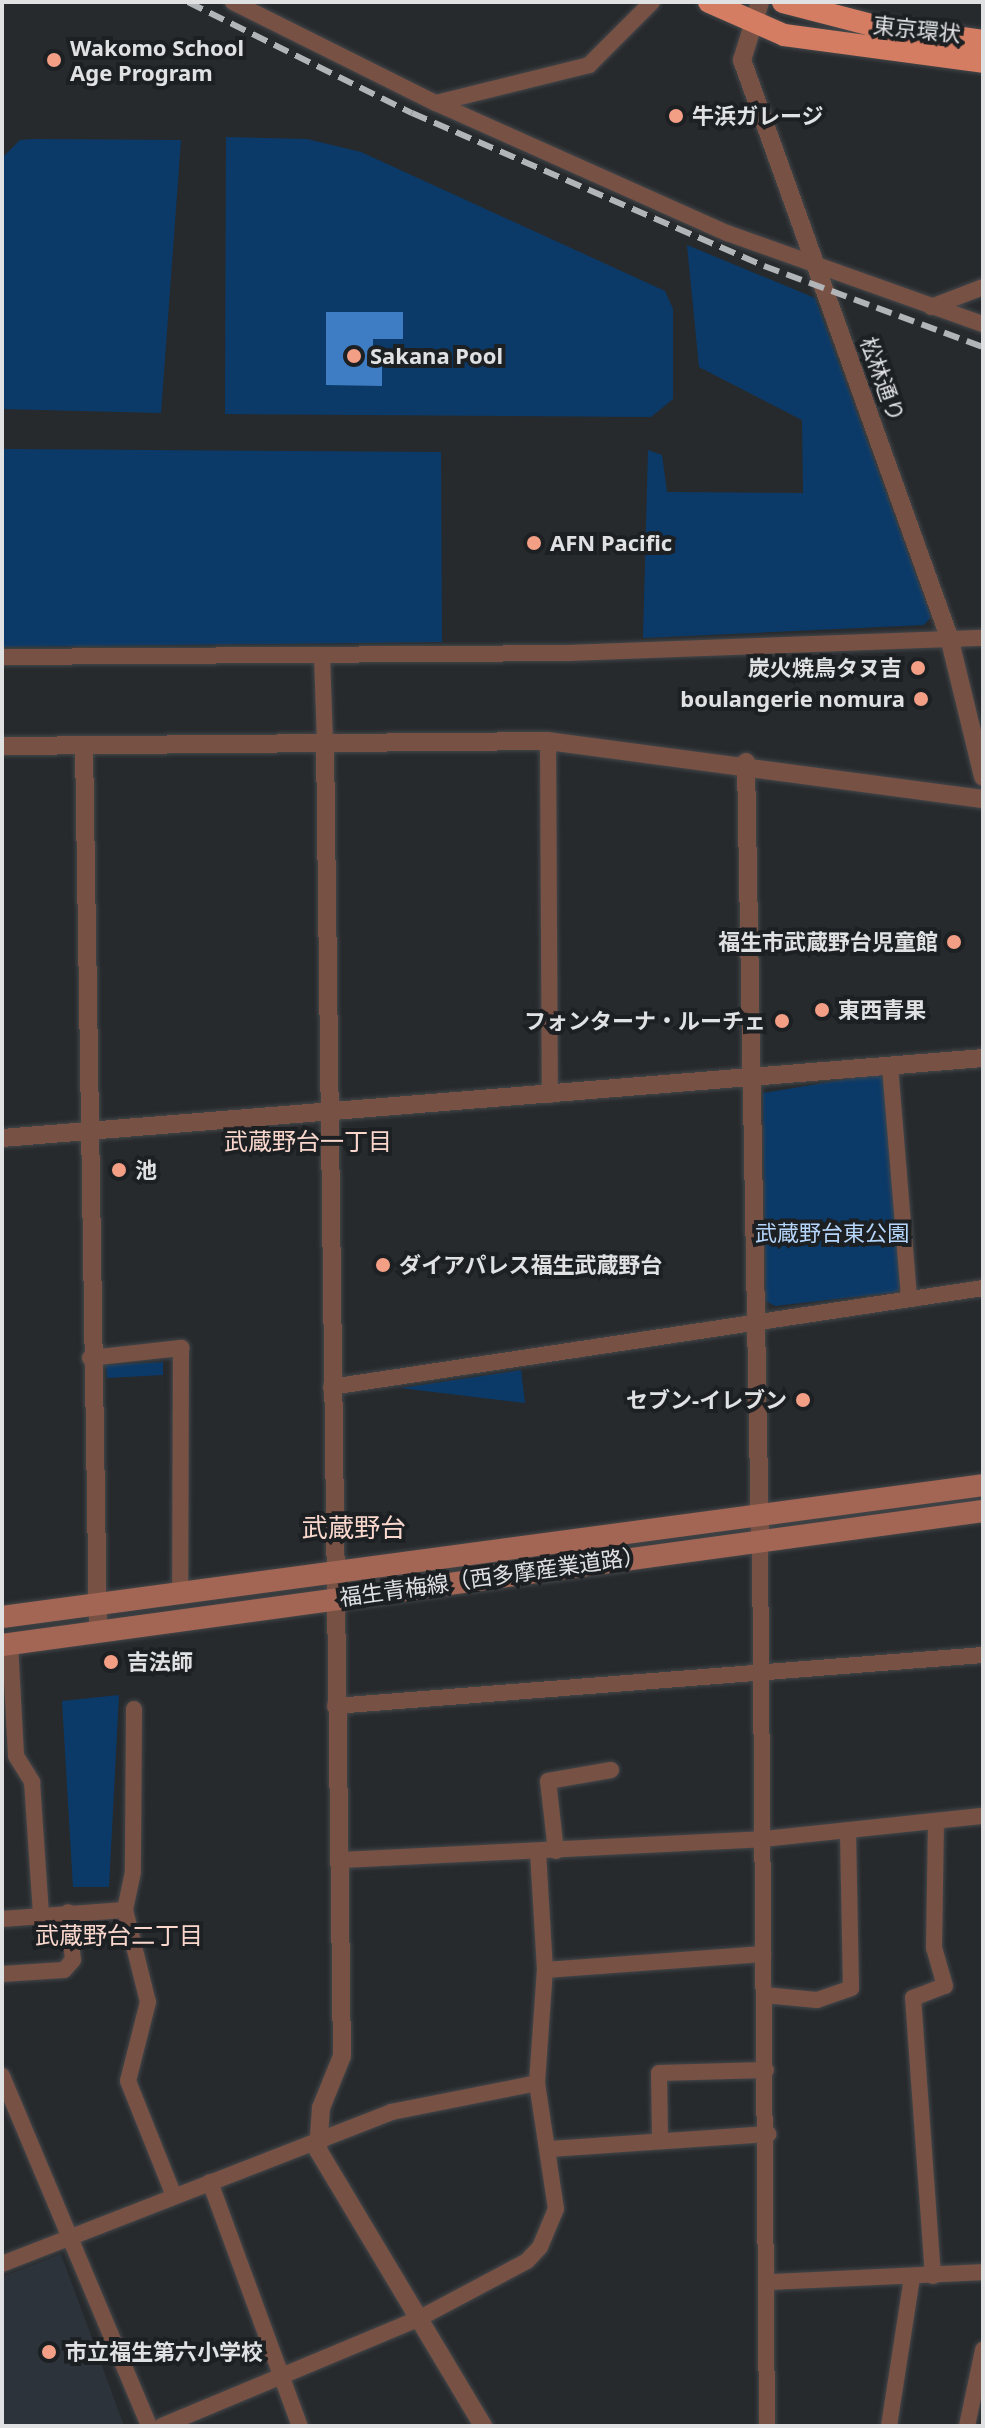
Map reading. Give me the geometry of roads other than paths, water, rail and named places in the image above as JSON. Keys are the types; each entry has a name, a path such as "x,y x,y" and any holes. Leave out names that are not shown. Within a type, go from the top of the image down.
{"highway":[{"name":"東京環状","path":"709,2 756,12 895,55 983,62"},
{"name":"東京環状","path":"783,2 871,25 983,41"}],"main road":[{"name":"福生青梅線（西多摩産業道路）","path":"2,1617 983,1485"},
{"name":"福生青梅線（西多摩産業道路）","path":"6,1645 335,1597 983,1511"}],"street":[{"path":"233,2 436,103 815,266 983,324"},
{"path":"436,103 589,65 652,2"},
{"name":"松林通り","path":"756,12 742,60 949,637 983,777"},
{"path":"931,307 983,287"},
{"path":"2,657 322,656 983,638"},
{"path":"322,656 342,2056 317,2141 483,2426"},
{"path":"548,741 550,1095"},
{"path":"2,746 548,741 746,762 983,799"},
{"path":"84,745 90,1358 98,1631"},
{"path":"746,762 763,1673 763,1954 771,2282 767,2426"},
{"path":"2,1138 328,1116 983,1058"},
{"path":"890,1066 909,1298"},
{"path":"331,1387 756,1317 983,1288"},
{"path":"90,1358 181,1348 180,1593"},
{"path":"6,1645 9,1750 32,1782 41,1914"},
{"path":"335,1706 983,1655"},
{"path":"134,1709 133,1872 125,1910 148,2002 128,2081 174,2196"},
{"path":"556,1851 548,1781 611,1770"},
{"path":"339,1860 763,1839 983,1816"},
{"path":"933,2276 913,1998 945,1986 934,1948 936,1821"},
{"path":"764,1995 817,2000 851,1988 848,1830"},
{"path":"162,2426 418,2319 527,2261 540,2247 556,2209 550,2149 537,2083 545,1970 538,1852"},
{"path":"2,1919 125,1910"},
{"path":"2,1974 64,1970 73,1960 68,1912"},
{"path":"545,1970 763,1954"},
{"path":"660,2137 659,2073 766,2070"},
{"path":"2,2076 73,2236 149,2426"},
{"path":"2,2264 391,2112 537,2083"},
{"path":"550,2149 660,2137 768,2134"},
{"path":"210,2182 300,2426"},
{"path":"771,2282 983,2272"},
{"path":"889,2426 912,2277"},
{"path":"967,2426 983,2350"}],"railway":[{"path":"188,2 412,113 764,266 983,347"}],"place":[{"name":"Wakomo School Age Program","path":"54,60"},
{"name":"牛浜ガレージ","path":"676,116"},
{"name":"Sakana Pool","path":"354,356"},
{"name":"AFN Pacific","path":"534,543"},
{"name":"炭火焼鳥タヌ吉","path":"918,668"},
{"name":"boulangerie nomura","path":"921,699"},
{"name":"福生市武蔵野台児童館","path":"954,942"},
{"name":"東西青果","path":"822,1010"},
{"name":"フォンターナ・ルーチェ","path":"782,1021"},
{"name":"池","path":"119,1170"},
{"name":"ダイアパレス福生武蔵野台","path":"383,1265"},
{"name":"セブン-イレブン","path":"803,1400"},
{"name":"吉法師","path":"111,1662"},
{"name":"市立福生第六小学校","path":"49,2352"}],"district":[{"name":"武蔵野台一丁目","path":"308,1141"},
{"name":"武蔵野台","path":"354,1528"},
{"name":"武蔵野台二丁目","path":"119,1935"}],"park label":[{"name":"武蔵野台東公園","path":"832,1233"}]}
